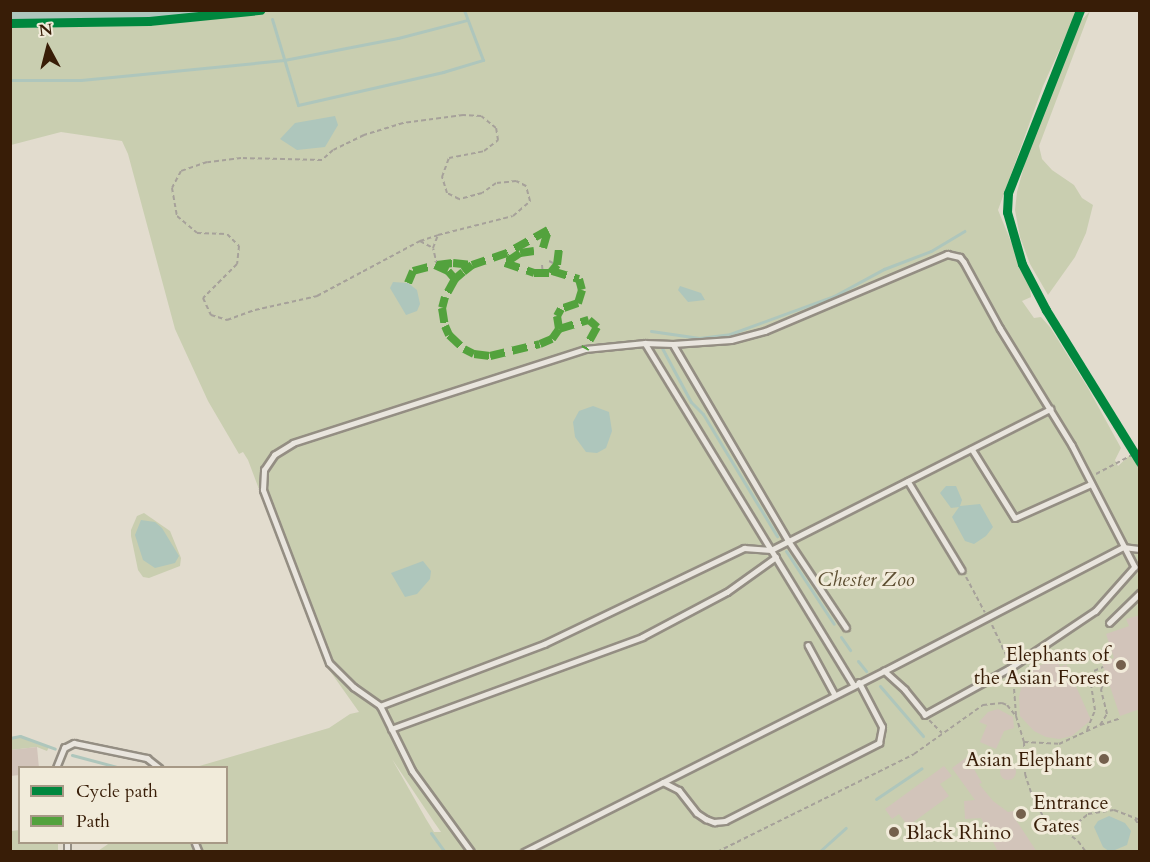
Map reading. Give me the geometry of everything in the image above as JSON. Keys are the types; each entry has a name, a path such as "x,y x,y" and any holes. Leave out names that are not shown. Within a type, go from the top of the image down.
{"lane":[{"path":"471,852 412,771 380,706 354,688 329,663 263,490 264,470 274,455 293,443 585,349 645,343 673,344 731,340 765,331 952,255 964,262 1000,328 1050,409 1135,567 1129,577 1096,611 1011,668 925,715 905,690 884,671"},
{"path":"645,343 882,727 879,743 725,820 714,822 706,819 697,813 679,790 663,782"},
{"path":"673,344 789,540 846,627"},
{"path":"380,706 544,644 744,548 771,550 1050,409"},
{"path":"972,448 1015,518 1092,484"},
{"path":"908,481 962,570"},
{"path":"524,852 884,671 1123,547 1140,549"},
{"path":"391,729 642,636 727,592 776,557"},
{"path":"1109,623 1140,593"},
{"path":"808,645 835,695"},
{"path":"57,766 64,748 74,743 147,758 157,766"}],"path":[{"path":"463,115 481,116 496,128 498,140 484,151 449,158 442,177 447,193 459,199 482,193 496,183 516,181 526,186 530,201 513,216 438,235 420,241 317,296 255,310 227,320 211,315 203,298 237,264 239,246 227,234 196,232 177,216 172,188 181,171 207,162 241,158 322,160 333,150 364,135 403,123 463,115"},
{"path":"437,265 433,248 438,235"},
{"path":"420,241 433,248"},
{"path":"549,261 557,265"},
{"path":"542,265 543,274"},
{"path":"1088,478 1134,454"},
{"path":"1087,730 1095,710 1089,677 1103,667"},
{"path":"1011,668 1015,681 1013,698 1016,716 1024,742 1025,774 1033,798 1043,816 1078,841 1086,851"},
{"path":"1106,675 1101,690 1107,714 1112,721"},
{"path":"717,852 915,754 983,705 1002,703 1007,705 1016,716"},
{"path":"1100,725 1107,714"},
{"path":"925,715 942,734"},
{"path":"1024,742 1059,744 1087,730 1119,719"},
{"path":"1066,832 1088,814 1114,810 1140,820"},
{"path":"1135,818 1140,827"}],"green space":[{"name":"Chester Zoo","path":"234,10 1077,11 1043,86 998,210 1030,288 1031,297 1022,301 1034,318 1041,317 1050,327 1088,388 1121,448 1115,460 1118,466 1139,447 1139,851 204,851 200,844 228,844 228,766 199,766 329,728 350,714 359,712 325,664 248,460 243,452 239,454 208,401 175,329 128,154 122,141 61,132 11,145 11,21 127,20","holes":["392,759 441,832 434,832"]},
{"path":"1090,11 1039,146 1042,159 1052,170 1074,185 1082,198 1093,205 1086,233 1075,257 1048,295 1030,264 1020,237 1015,210 1017,192 1029,148 1054,84 1079,23"},
{"path":"144,513 170,531 181,558 180,566 149,578 143,577 138,570 131,536 137,516"},
{"path":"20,736 49,747 47,751 37,747 11,750 10,738"},
{"path":"18,830 18,844 58,844 58,851 11,851 11,831"},
{"path":"108,844 192,844 195,851 98,851"}],"shaded area":[{"path":"10,11 234,11 127,20 11,21"},
{"path":"335,116 338,125 325,147 297,150 280,139 295,123"},
{"path":"393,282 408,283 417,290 420,304 417,311 406,315 390,288"},
{"path":"680,286 701,293 705,300 688,302 678,290"},
{"path":"593,406 609,412 612,431 606,448 597,453 586,452 575,437 573,422 579,411"},
{"path":"946,486 956,486 962,500 960,506 980,504 993,527 986,536 974,544 965,541 952,517 959,507 951,508 940,493"},
{"path":"141,520 155,522 162,528 179,556 175,563 155,568 143,560 135,535"},
{"path":"423,561 431,571 430,579 417,594 405,597 391,573"},
{"path":"1109,816 1125,823 1131,831 1127,845 1110,852 1103,847 1094,827 1098,821"}],"building":[{"name":"Elephants of the Asian Forest","path":"1140,615 1140,709 1120,716 1102,663 1114,658 1106,634 1129,626 1126,619"},
{"path":"1058,662 1060,667 1066,664 1091,720 1072,736 1059,739 1046,737 1034,731 1020,716 1019,697 1022,684 1040,665"},
{"path":"998,709 1013,717 1014,728 1004,731 996,749 980,742 987,725 979,722 988,712"},
{"path":"37,747 39,766 18,766 18,775 10,776 10,750"},
{"path":"967,757 982,783 979,784 993,801 1008,812 1019,810 1021,820 1016,820 1037,852 998,852 981,818 965,819 964,801 975,800 952,768"},
{"path":"1008,764 1014,766 1016,772 1014,778 1008,780 1002,778 1000,772 1002,766"},
{"path":"944,766 952,776 940,784 949,796 908,826 899,814 892,819 885,809"}],"waterway":[{"path":"272,19 298,105 443,72 483,60 464,10"},
{"path":"10,80 81,80 284,60 398,38 467,20"},
{"path":"651,331 699,338 730,334 834,296 884,269 931,251 964,231"},
{"path":"662,348 691,402 703,414 777,536"},
{"path":"786,551 834,624"},
{"path":"841,637 850,650"},
{"path":"858,661 866,671"},
{"path":"880,686 923,736"},
{"path":"10,738 20,736 55,749"},
{"path":"72,755 113,766"},
{"path":"876,799 922,768"},
{"path":"819,852 846,828"},
{"path":"431,833 445,852"}],"marked path":[{"path":"543,248 548,230 507,253 472,265 463,272 455,279 445,297 442,308 445,326 449,335 464,349 474,354 490,356 540,344 552,339 559,329 589,320 597,327 585,349"},
{"path":"534,251 520,253 505,263 534,273 550,273 557,265 559,249"},
{"path":"437,265 453,263 472,265"},
{"path":"408,283 413,271 435,265 448,271 455,279"},
{"path":"552,271 579,279 582,290 578,303 561,309 557,316 559,329"}],"cycle path":[{"path":"10,23 149,21 260,10"},
{"path":"1080,10 1008,193 1007,212 1022,264 1046,310 1140,462"}],"place":[{"name":"Elephants of the Asian Forest","path":"1121,665"},
{"name":"Asian Elephant","path":"1104,759"},
{"name":"Entrance Gates","path":"1021,814"},
{"name":"Black Rhino","path":"894,832"}]}
